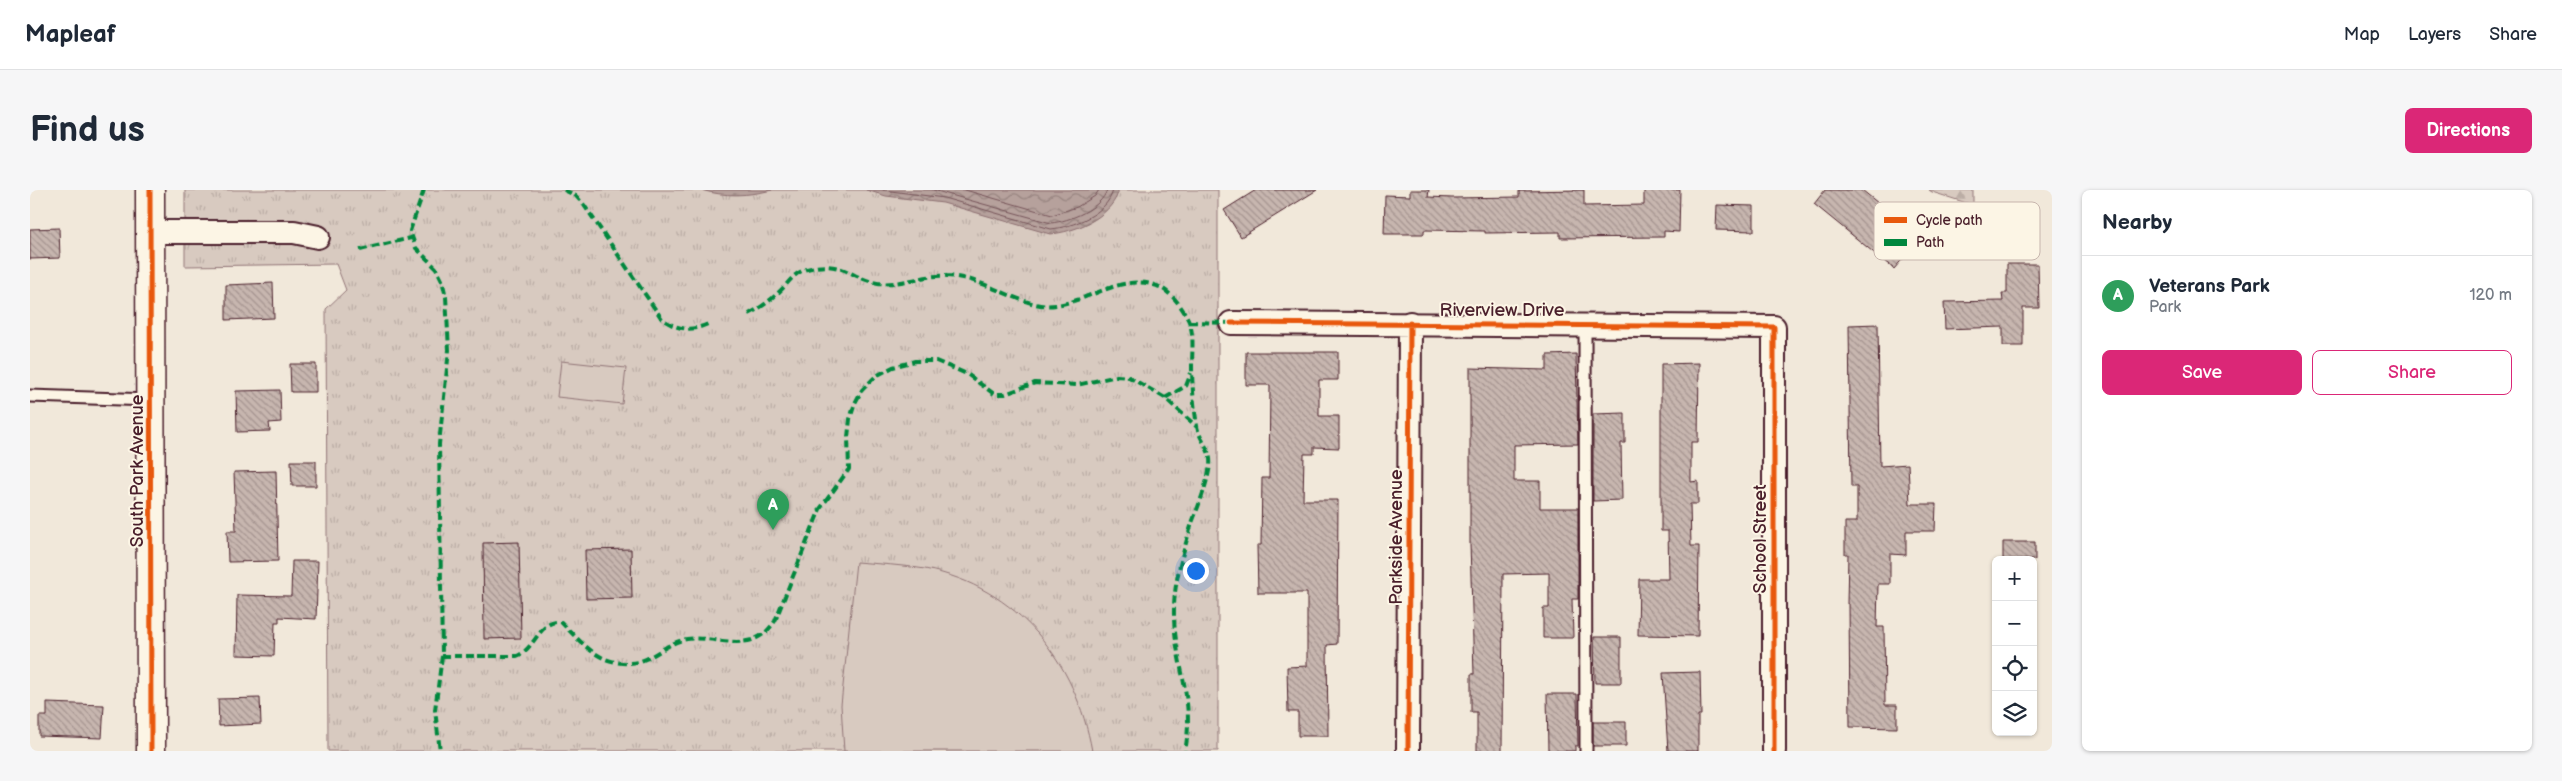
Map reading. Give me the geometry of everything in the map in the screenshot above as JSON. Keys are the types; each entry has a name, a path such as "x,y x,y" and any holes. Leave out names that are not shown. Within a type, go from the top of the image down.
{"street":[{"name":"South Park Avenue","path":"150,190 151,751"},
{"path":"150,232 294,232 318,237"},
{"name":"Riverview Drive","path":"1231,323 1585,324 1774,327"},
{"name":"Parkside Avenue","path":"1408,751 1410,323"},
{"name":"School Street","path":"1774,327 1774,751"}],"lane":[{"path":"1585,324 1586,751"},
{"path":"30,396 151,400"}],"green space":[{"path":"185,190 1218,190 1218,751 328,751 326,309 346,290 336,264 185,266"},
{"path":"1929,190 1973,190 1973,202 1964,202"},
{"path":"561,361 626,368 622,404 557,397"},
{"path":"856,562 925,569 958,578 988,593 1014,611 1037,633 1057,659 1072,688 1084,718 1092,751 844,751 841,705"}],"water":[{"path":"701,190 772,190 736,195"},
{"path":"866,190 1118,190 1118,193 1114,202 1107,210 1090,222 1060,233 1050,234 943,203 886,196"}],"building":[{"path":"1256,190 1317,190 1241,237 1224,210"},
{"path":"1410,190 1429,190 1428,197 1452,198 1519,197 1519,191 1584,190 1584,206 1644,205 1644,190 1680,190 1679,232 1664,231 1664,237 1560,238 1560,232 1485,233 1485,231 1424,230 1424,234 1384,234 1385,195 1410,196"},
{"path":"1825,190 1862,190 1877,202 1874,202 1874,253 1814,204"},
{"path":"1717,205 1754,206 1754,231 1716,230"},
{"path":"59,228 60,258 30,259 30,229"},
{"path":"1883,260 1902,260 1894,269"},
{"path":"2007,264 2038,264 2039,308 2023,308 2023,346 2003,346 2003,327 1945,329 1944,302 2003,301 2002,293 2007,293"},
{"path":"273,283 274,318 226,320 226,285"},
{"path":"1878,324 1880,466 1908,464 1910,504 1936,504 1935,531 1906,531 1906,555 1890,554 1890,584 1878,584 1877,627 1884,627 1885,705 1897,705 1897,728 1850,727 1849,604 1847,604 1848,554 1845,554 1845,522 1857,522 1857,487 1851,487 1849,325"},
{"path":"1246,352 1338,352 1338,380 1319,380 1319,416 1339,416 1339,448 1314,447 1314,454 1304,454 1303,500 1338,500 1337,644 1327,645 1328,736 1298,736 1298,712 1288,712 1287,667 1307,666 1307,593 1258,593 1257,545 1261,545 1262,478 1269,478 1270,385 1246,385"},
{"path":"1576,354 1578,444 1514,445 1514,481 1540,481 1540,508 1578,508 1578,599 1572,599 1573,638 1543,638 1543,608 1549,608 1549,573 1503,574 1502,751 1477,751 1477,712 1471,712 1471,674 1474,674 1470,544 1470,368 1547,370 1547,355"},
{"path":"1699,363 1698,442 1691,442 1691,482 1698,481 1698,504 1690,504 1691,546 1699,546 1698,636 1638,635 1639,579 1669,579 1668,531 1661,531 1661,364"},
{"path":"290,364 316,364 316,392 291,392"},
{"path":"280,390 281,422 269,423 270,431 237,432 236,391"},
{"path":"1625,413 1625,443 1621,443 1622,500 1593,501 1593,414"},
{"path":"291,461 316,461 316,486 292,486"},
{"path":"276,471 278,561 228,562 227,531 236,531 234,472"},
{"path":"519,542 521,638 484,639 483,543"},
{"path":"2003,542 2035,542 2035,556 2003,556"},
{"path":"631,549 632,598 586,599 585,550"},
{"path":"292,561 318,561 316,619 279,617 279,622 275,622 274,656 236,655 237,595 291,596"},
{"path":"1594,637 1621,637 1621,683 1595,683"},
{"path":"1700,672 1701,715 1698,715 1698,751 1668,751 1663,673"},
{"path":"1547,694 1577,694 1578,746 1575,746 1575,751 1548,751"},
{"path":"260,698 261,724 219,726 218,699"},
{"path":"47,703 104,705 102,738 39,736 39,716 47,716"},
{"path":"1593,722 1626,722 1626,746 1593,746"}],"marked path":[{"path":"424,190 410,231 416,248 436,268 442,280 446,297 449,350 439,444 442,656 435,710 440,751"},
{"path":"564,190 575,195 584,205 662,319 674,326 691,329 710,323"},
{"path":"360,250 411,238"},
{"path":"749,314 772,298 798,273 807,269 829,266 878,283 895,283 938,276 959,277 1035,304 1051,305 1066,303 1127,283 1157,286 1162,288 1177,302 1190,324 1192,381 1196,419 1198,431 1210,460 1205,487 1183,554 1174,598 1177,646 1188,713 1185,751"},
{"path":"1189,322 1231,323"},
{"path":"442,656 517,656 529,647 548,625 554,622 561,622 579,641 600,656 608,660 627,663 645,659 687,639 744,642 763,635 775,621 820,509 849,469 848,437 850,419 855,403 862,390 876,376 893,367 915,361 936,361 967,374 994,394 1005,394 1035,383 1077,385 1117,376 1129,377 1165,398 1197,427"},
{"path":"1165,398 1186,386 1191,373"}],"cycle path":[{"path":"150,190 151,751"},
{"path":"1231,323 1774,327 1774,751"},
{"path":"1408,751 1410,323"}],"place":[{"name":"Veterans Park","path":"773,530"}]}
